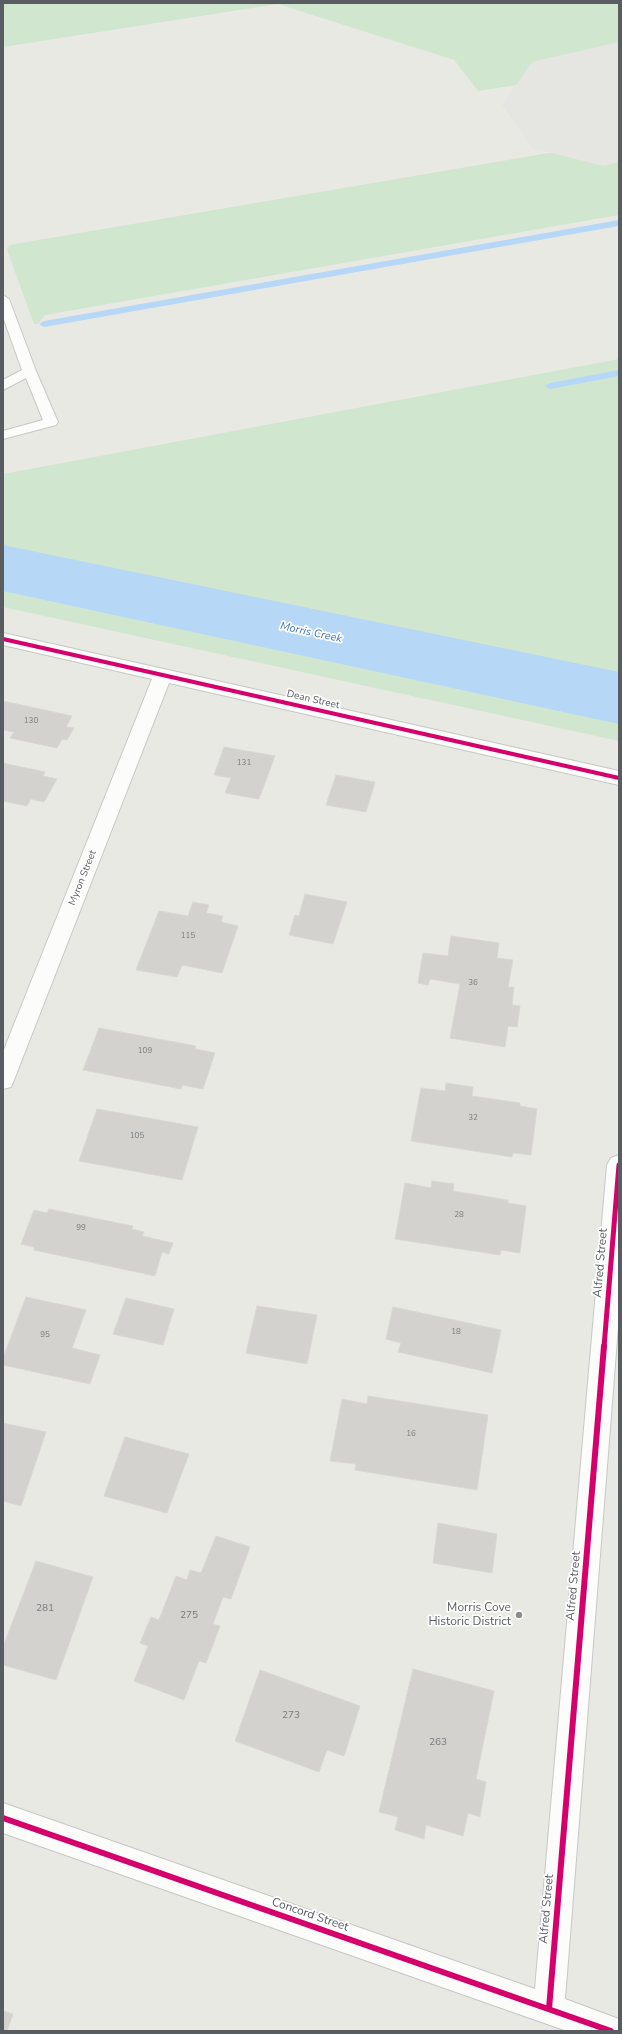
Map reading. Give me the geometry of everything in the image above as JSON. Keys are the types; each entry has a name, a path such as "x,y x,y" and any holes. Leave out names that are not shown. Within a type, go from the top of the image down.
{"street":[{"name":"Dean Street","path":"3,639 619,778"},
{"name":"Myron Street","path":"3,1080 163,675"},
{"name":"Alfred Street","path":"549,2009 619,1166"},
{"name":"Concord Street","path":"3,1818 611,2031"}],"lane":[{"path":"3,299 29,371 51,422"},
{"path":"3,376 29,371"},
{"path":"3,386 29,371"},
{"path":"3,423 51,422"},
{"path":"3,436 51,422"}],"green space":[{"path":"3,3 619,3 619,69 478,91 454,60 278,4 3,47"},
{"path":"619,141 619,215 45,315 38,324 34,324 7,250 9,245"},
{"path":"619,359 619,741 3,607 3,474"}],"building":[{"path":"3,701 72,716 66,727 74,728 67,740 62,739 57,748 10,738 14,732 3,730"},
{"path":"224,747 275,756 259,799 225,793 231,778 214,775"},
{"path":"3,763 45,772 43,776 57,779 44,802 31,799 27,806 3,801"},
{"path":"336,775 375,782 366,812 326,805"},
{"path":"305,894 347,902 333,944 289,935 295,915 299,916"},
{"path":"193,902 209,905 206,913 223,916 221,922 238,926 222,973 182,965 177,977 136,970 159,911 188,916"},
{"path":"451,936 499,943 497,958 513,960 508,987 514,987 512,1005 520,1006 517,1027 508,1026 505,1047 450,1038 460,984 430,979 428,985 418,983 423,953 448,956"},
{"path":"99,1028 196,1046 195,1049 215,1053 203,1089 182,1085 181,1089 83,1070"},
{"path":"446,1083 473,1087 472,1096 520,1103 520,1106 537,1109 531,1155 513,1153 512,1157 411,1141 421,1088 445,1091"},
{"path":"97,1109 198,1127 182,1180 79,1161"},
{"path":"432,1181 454,1184 453,1191 508,1200 508,1203 526,1206 520,1253 501,1250 500,1255 395,1239 405,1183 431,1188"},
{"path":"49,1209 133,1226 132,1229 144,1232 142,1236 173,1243 169,1254 162,1252 155,1276 34,1250 34,1247 21,1244 34,1210 47,1213"},
{"path":"26,1297 86,1310 72,1348 100,1355 90,1384 3,1365 3,1358"},
{"path":"126,1298 174,1309 163,1345 113,1334"},
{"path":"257,1306 317,1315 307,1364 246,1353"},
{"path":"393,1307 501,1330 492,1373 398,1352 401,1343 386,1339"},
{"path":"368,1396 488,1415 477,1490 355,1470 356,1464 330,1461 342,1399 367,1404"},
{"path":"3,1423 46,1432 21,1506 3,1501"},
{"path":"125,1437 189,1454 167,1513 104,1496"},
{"path":"438,1523 497,1534 492,1573 433,1563"},
{"path":"216,1536 250,1547 231,1599 223,1597 213,1624 220,1626 206,1663 199,1661 184,1700 134,1681 148,1646 140,1643 151,1617 159,1620 176,1576 187,1580 190,1570 201,1573"},
{"path":"36,1561 93,1577 56,1680 3,1665 3,1647"},
{"path":"413,1669 494,1691 476,1779 486,1782 480,1817 468,1813 463,1836 426,1825 424,1839 395,1830 398,1817 379,1812"},
{"path":"260,1670 360,1706 344,1756 327,1750 319,1772 235,1741"},
{"path":"3,2011 13,2014 7,2031 3,2031"}],"waterway":[{"path":"44,324 619,223"},
{"path":"550,386 619,373"},
{"name":"Morris Creek","path":"3,568 619,698"}],"runway":[{"path":"603,105 619,102"}],"cycle path":[{"path":"3,639 619,778"},
{"path":"549,2009 619,1165"},
{"path":"3,1818 611,2031"}],"place":[{"name":"Morris Cove Historic District","path":"519,1615"}]}
